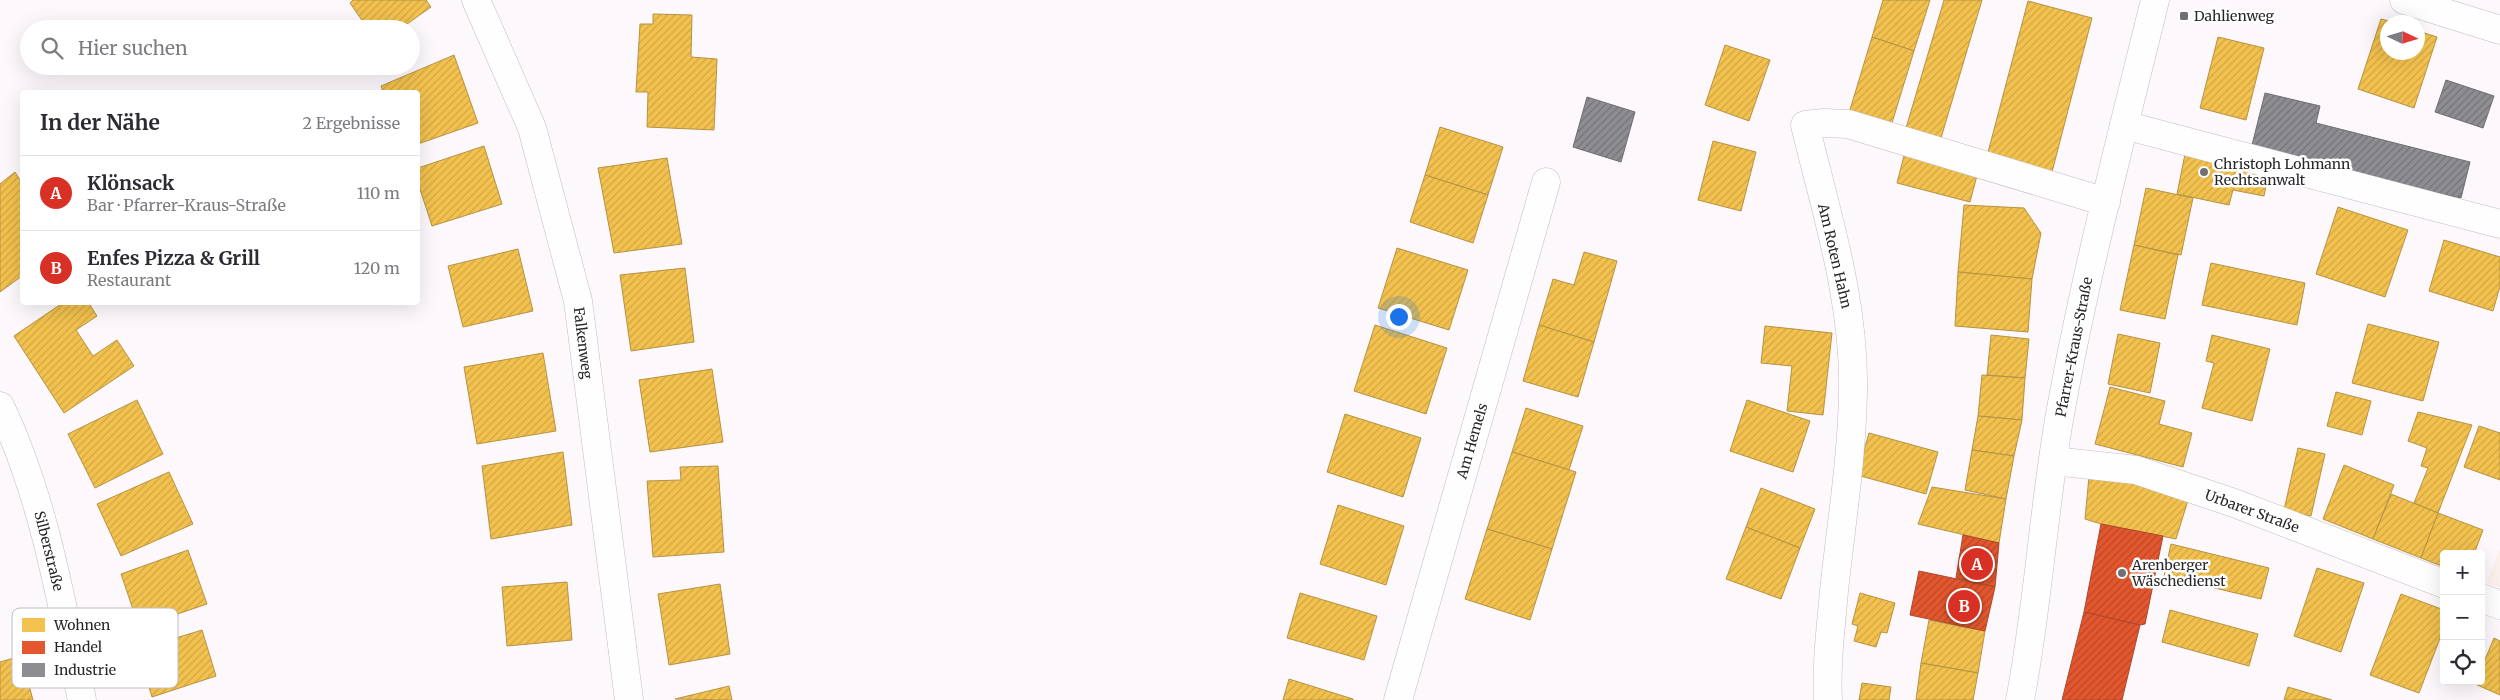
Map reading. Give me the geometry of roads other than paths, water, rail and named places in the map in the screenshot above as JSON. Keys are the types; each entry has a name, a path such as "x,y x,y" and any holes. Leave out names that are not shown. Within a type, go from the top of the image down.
{"street":[{"name":"Falkenweg","path":"476,0 532,128 578,301 629,700"},
{"name":"Pfarrer-Kraus-Straße","path":"2020,700 2036,603 2054,461 2074,340 2155,0"},
{"path":"2404,0 2500,30"},
{"name":"Am Roten Hahn","path":"1828,700 1829,642 1851,434 1853,391 1852,347 1846,296 1805,125 1824,123 1848,124 2106,202"},
{"path":"2124,125 2500,224"},
{"name":"Am Hemels","path":"1398,700 1546,182"},
{"name":"Silberstraße","path":"0,406 27,470 63,608"},
{"name":"Urbarer Straße","path":"2054,461 2136,470 2234,503 2440,582"},
{"path":"2485,599 2500,605"}],"place":[{"name":"Dahlienweg","path":"2184,16"},
{"name":"Christoph Lohmann Rechtsanwalt","path":"2204,172"},
{"name":"Klönsack","path":"1977,564"},
{"name":"Arenberger Wäschedienst","path":"2122,573"},
{"name":"Enfes Pizza & Grill","path":"1964,606"}]}
